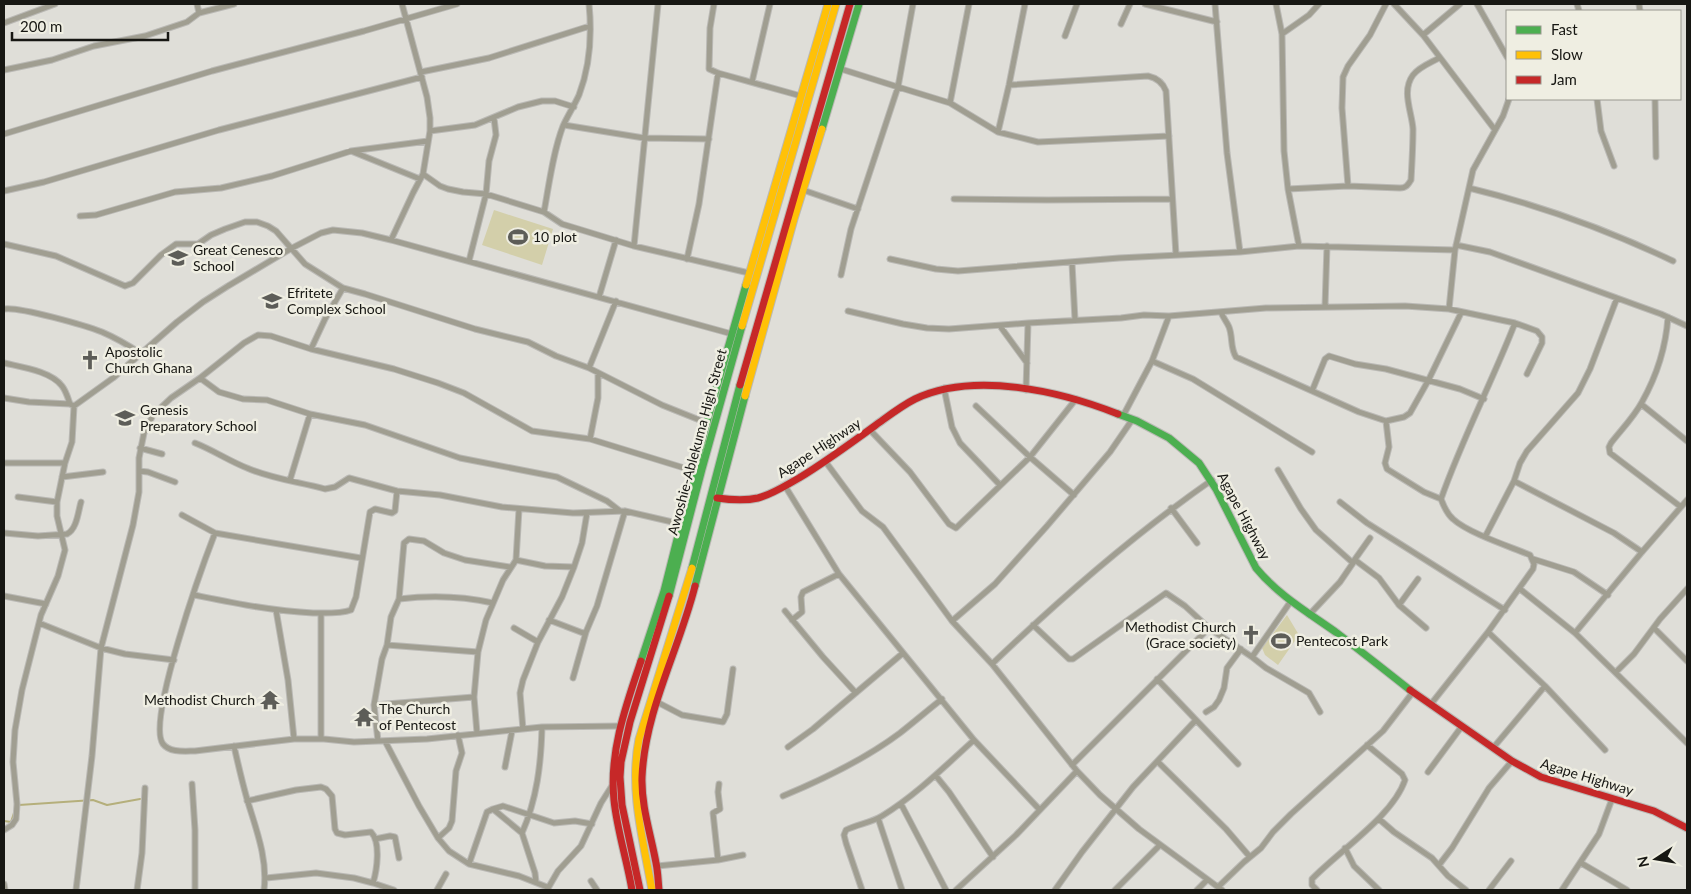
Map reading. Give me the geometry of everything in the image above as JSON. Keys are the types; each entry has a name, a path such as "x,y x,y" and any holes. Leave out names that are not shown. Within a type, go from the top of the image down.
{"street":[{"path":"4,23 55,4"},
{"path":"197,4 199,13"},
{"path":"4,70 52,60 94,46 168,30 187,22 199,13 234,4"},
{"path":"391,240 422,176 430,131 429,107 422,75 402,4"},
{"path":"4,134 212,71 457,4"},
{"path":"544,212 558,144 564,126 574,107 588,62 589,4"},
{"path":"634,246 658,4"},
{"path":"714,4 710,28 708,65 712,71 801,96"},
{"path":"752,82 770,4"},
{"name":"Awoshie-Ablekuma High Street","path":"640,890 620,788 628,712 664,594 694,471 749,273 828,4"},
{"name":"Awoshie-Ablekuma High Street","path":"632,890 627,861 617,824 613,784 620,726 647,670 794,143 836,4"},
{"name":"Awoshie-Ablekuma High Street","path":"659,890 657,866 644,823 635,780 639,739 690,589 807,150 850,4"},
{"name":"Awoshie-Ablekuma High Street","path":"652,890 644,823 642,763 646,744 717,498 732,430 859,4"},
{"path":"841,275 858,209 898,87 913,4"},
{"path":"950,103 969,4"},
{"path":"998,132 1024,4"},
{"path":"1065,36 1077,4"},
{"path":"1121,24 1130,4"},
{"path":"1145,4 1217,22"},
{"path":"1215,4 1226,152 1240,252"},
{"path":"1276,4 1282,34 1284,151 1288,189 1299,246"},
{"path":"1282,34 1309,15 1319,4"},
{"path":"1348,186 1342,108 1343,77 1348,66 1370,35 1386,4"},
{"path":"1394,4 1423,35 1495,130"},
{"path":"1423,35 1460,4"},
{"path":"1477,4 1506,55"},
{"path":"4,191 44,182 219,130 484,59 590,26"},
{"path":"1288,189 1348,186 1405,188 1411,180 1413,126 1407,99 1411,78 1417,70 1439,58"},
{"path":"841,69 950,103 998,132 1038,142 1169,136"},
{"path":"687,259 699,204 718,73"},
{"path":"1009,85 1148,76 1156,78 1164,86 1166,91 1176,255"},
{"path":"1449,310 1455,247 1473,170 1503,116 1509,100"},
{"path":"1597,100 1601,131 1614,166"},
{"path":"1655,100 1656,157"},
{"path":"430,131 475,125 518,107 542,101 555,101 574,107"},
{"path":"469,260 486,194 489,161 496,135 494,118"},
{"path":"564,126 644,138 709,139"},
{"path":"80,216 96,215 175,192 203,191 272,176 351,151 428,141"},
{"path":"794,143 800,144 807,150"},
{"path":"351,151 422,176 440,186 455,191 486,194 544,212 562,224 634,246 749,273"},
{"path":"1469,188 1507,197 1558,215 1630,242 1673,261"},
{"path":"803,190 858,209"},
{"path":"954,199 1172,199"},
{"path":"4,244 56,256 125,286 133,283 161,254 176,244 198,244 211,235 245,222 257,222 268,226 283,237 305,264 344,288 475,329 528,342 556,356 589,368 662,405 707,422"},
{"path":"4,398 72,405 113,378 140,353 203,302 292,248 321,233 332,230 362,233 469,260 732,334"},
{"path":"599,297 616,240"},
{"path":"890,259 936,270 958,271 1240,252 1299,246 1455,247 1490,252 1617,298 1687,326"},
{"path":"1325,307 1327,246"},
{"path":"1072,263 1074,320"},
{"path":"311,349 325,319 344,288"},
{"path":"1485,537 1527,451 1578,393 1590,369 1617,298"},
{"path":"589,368 616,301"},
{"path":"848,311 928,328 963,328 1149,315 1169,316 1266,308 1405,306 1449,310 1515,323 1537,331 1542,337 1542,343 1527,374"},
{"path":"4,309 18,309 100,331 140,353"},
{"path":"1221,312 1228,325 1236,357 1359,412 1386,421 1404,417 1410,413 1461,313"},
{"path":"1123,416 1152,361 1169,316"},
{"path":"1668,318 1666,341 1641,404 1609,447 1610,453 1681,507"},
{"path":"1026,390 1028,323"},
{"path":"1441,500 1452,467 1484,399 1515,323"},
{"path":"1000,326 1027,363"},
{"path":"76,890 96,722 101,648 132,530 139,492 140,448 144,433 153,415 171,398 244,343 258,335 271,336 311,349 394,369 438,382 471,396 532,431 590,439 694,471"},
{"path":"1312,391 1325,359 1329,356 1460,389 1484,399"},
{"path":"1152,361 1193,379 1312,452"},
{"path":"4,363 35,370 54,378 61,385 72,405 72,442 62,477 57,516 65,550 58,576 39,623 22,690 15,730 13,762 17,804 16,819 12,825 4,830"},
{"path":"590,439 598,398 598,374"},
{"path":"200,378 212,388 242,399 267,400 310,414 365,425 460,458 557,477 607,501 622,511"},
{"name":"Agape Highway","path":"717,498 726,500 752,499 785,486 825,461 916,398 944,388 973,385 1057,394 1076,399 1123,416 1170,438 1193,457 1212,480 1256,568 1265,579 1308,615 1335,632 1413,692 1512,762 1540,776 1654,811 1687,828"},
{"path":"944,388 955,435 960,443 1000,485"},
{"path":"870,430 910,472 953,527 956,528 1030,457 1076,399"},
{"path":"1641,404 1687,441"},
{"path":"976,406 1074,495"},
{"path":"290,480 310,414"},
{"path":"952,621 994,584 1074,495 1110,452 1132,420"},
{"path":"1386,421 1389,447 1385,463 1387,469 1424,492 1441,500 1452,518 1485,537 1533,559 1574,572 1608,595"},
{"path":"195,443 267,476 325,489 335,487 349,478 397,491 440,495 518,509 587,513 622,511 681,524"},
{"path":"140,448 162,454"},
{"path":"825,461 862,511 883,527 952,621 992,664 1072,765 1100,795 1160,845 1220,889 1261,848 1273,832 1291,814 1383,731 1413,692"},
{"path":"4,463 65,463"},
{"path":"1278,470 1316,530 1384,584 1399,604 1426,628"},
{"path":"139,471 148,472 174,482"},
{"path":"62,477 103,472"},
{"path":"992,664 1115,552 1171,508 1212,480"},
{"path":"1514,481 1614,533 1642,552"},
{"path":"785,486 839,574 974,740 1040,810"},
{"path":"194,594 276,610 321,613 351,610 356,597 370,512 375,509 392,513 395,511 397,491"},
{"path":"18,497 58,502"},
{"path":"1575,633 1687,500"},
{"path":"4,533 38,536 71,532 75,526 81,502"},
{"path":"1340,502 1367,522 1505,610"},
{"path":"1171,508 1197,543"},
{"path":"477,733 474,696 478,652 486,620 493,603 510,568 516,560 518,509"},
{"path":"572,678 586,632 597,606 622,511"},
{"path":"523,729 520,687 538,642 562,597 574,567 582,543 587,513"},
{"path":"182,515 215,533 362,558"},
{"path":"215,533 201,568 164,692 159,736 163,745 169,749 180,751 294,739 378,742 523,729 620,726"},
{"path":"1308,615 1340,582 1370,538"},
{"path":"378,742 374,705 391,617 399,599 404,543 406,540 424,541 435,549 459,558 510,568"},
{"path":"1431,704 1520,589 1533,569 1533,559"},
{"path":"516,560 545,566 574,567"},
{"path":"792,620 802,612 801,597 804,592 839,574"},
{"path":"1399,604 1418,579"},
{"path":"1520,589 1575,633 1687,743"},
{"path":"1616,672 1626,663 1687,589"},
{"path":"1033,625 1066,656 1073,660 1166,593 1185,606 1209,628 1278,676 1304,690 1320,712"},
{"path":"4,596 46,604"},
{"path":"399,599 435,596 493,603"},
{"path":"1252,657 1291,601"},
{"path":"276,610 288,680 294,739"},
{"path":"785,611 856,693"},
{"path":"321,613 321,739"},
{"path":"550,620 583,633 586,632"},
{"path":"39,623 101,648 126,654 174,660"},
{"path":"514,628 538,642"},
{"path":"1072,765 1209,628"},
{"path":"1654,628 1687,661"},
{"path":"1488,632 1606,750"},
{"path":"387,645 478,652"},
{"path":"1206,712 1214,707 1219,700 1224,688 1227,668 1241,649"},
{"path":"788,747 813,730 903,653"},
{"path":"658,702 682,715 723,722 726,720 733,668"},
{"path":"1157,679 1238,764"},
{"path":"1493,748 1544,686"},
{"path":"374,705 474,696"},
{"path":"783,796 869,754 899,734 942,699"},
{"path":"1055,890 1133,787 1196,720"},
{"path":"1428,772 1462,726"},
{"path":"522,834 530,815 537,783 542,728"},
{"path":"505,767 512,731"},
{"path":"438,838 449,828 452,821 456,772 462,753 458,735"},
{"path":"862,890 846,843 845,832 848,829 878,818 901,804 936,776 974,740"},
{"path":"385,741 419,806 438,838 449,851 469,864 519,876 536,882 547,889 558,871 582,846 601,803 613,784"},
{"path":"1317,890 1312,885 1312,879 1379,819 1399,793 1405,780 1396,768 1367,745"},
{"path":"234,746 240,775 261,842 266,878 264,890"},
{"path":"1158,762 1226,829 1250,858"},
{"path":"1439,865 1452,848 1489,788 1512,762"},
{"path":"956,890 993,857 1078,771"},
{"path":"936,776 993,857"},
{"path":"192,784 195,830 194,890"},
{"path":"718,860 713,813 720,809 719,784"},
{"path":"137,890 142,852 145,788"},
{"path":"248,801 296,790 326,789 332,796 337,833 345,836 371,832 375,839 377,866 372,883"},
{"path":"1562,890 1600,834 1612,799"},
{"path":"901,804 946,890"},
{"path":"469,864 487,812 493,809 503,806 554,824 575,822 592,824"},
{"path":"493,809 522,834 535,873 536,882"},
{"path":"878,818 902,890"},
{"path":"1379,819 1394,832 1432,858 1448,876 1466,890"},
{"path":"375,839 395,837 399,858"},
{"path":"1115,890 1160,845"},
{"path":"1345,848 1354,866 1379,890"},
{"path":"657,866 718,860 744,855"},
{"path":"1489,890 1511,861"},
{"path":"1581,863 1626,890"},
{"path":"266,878 316,872 372,883 394,890"},
{"path":"437,890 446,874"},
{"path":"591,880 597,890"},
{"path":"1197,890 1207,880"},
{"path":"4,884 5,890"}],"shaded area":[{"name":"10 plot","path":"494,210 553,229 542,265 482,245"},
{"name":"Pentecost Park","path":"1287,615 1299,635 1278,665 1265,655 1262,648"}],"waterway":[{"path":"19,805 93,800 107,805 140,799"},
{"path":"4,821 11,822 15,810"}],"traffic: fast":[{"path":"822,129 859,4"},
{"path":"641,661 664,591 706,425 746,285"},
{"path":"669,596 742,326"},
{"path":"692,568 740,385"},
{"path":"695,586 745,396"},
{"path":"1118,414 1137,421 1169,438 1199,463 1216,489 1256,568 1265,578 1284,595 1337,633 1410,690"}],"traffic: slow":[{"path":"746,285 828,4"},
{"path":"742,326 836,4"},
{"path":"745,396 794,219 822,129"},
{"path":"652,890 638,814 636,758 639,739 692,568"}],"traffic: jam":[{"path":"740,385 850,4"},
{"path":"717,498 748,500 774,492 820,465 906,404 938,391 963,386 1017,387 1070,398 1118,414"},
{"path":"659,890 657,866 643,799 644,752 656,704 695,586"},
{"path":"640,890 622,805 621,762 630,722 669,596"},
{"path":"632,890 617,822 613,782 616,747 620,729 641,661"},
{"path":"1410,690 1512,761 1541,777 1654,811 1687,828"}],"place":[{"name":"10 plot","path":"518,237"},
{"name":"Great Cenesco School","path":"178,258"},
{"name":"Efritete Complex School","path":"272,301"},
{"name":"Apostolic Church Ghana","path":"90,360"},
{"name":"Genesis Preparatory School","path":"125,418"},
{"name":"Methodist Church (Grace society)","path":"1251,635"},
{"name":"Pentecost Park","path":"1281,641"},
{"name":"Methodist Church","path":"270,700"},
{"name":"The Church of Pentecost","path":"364,717"}]}
